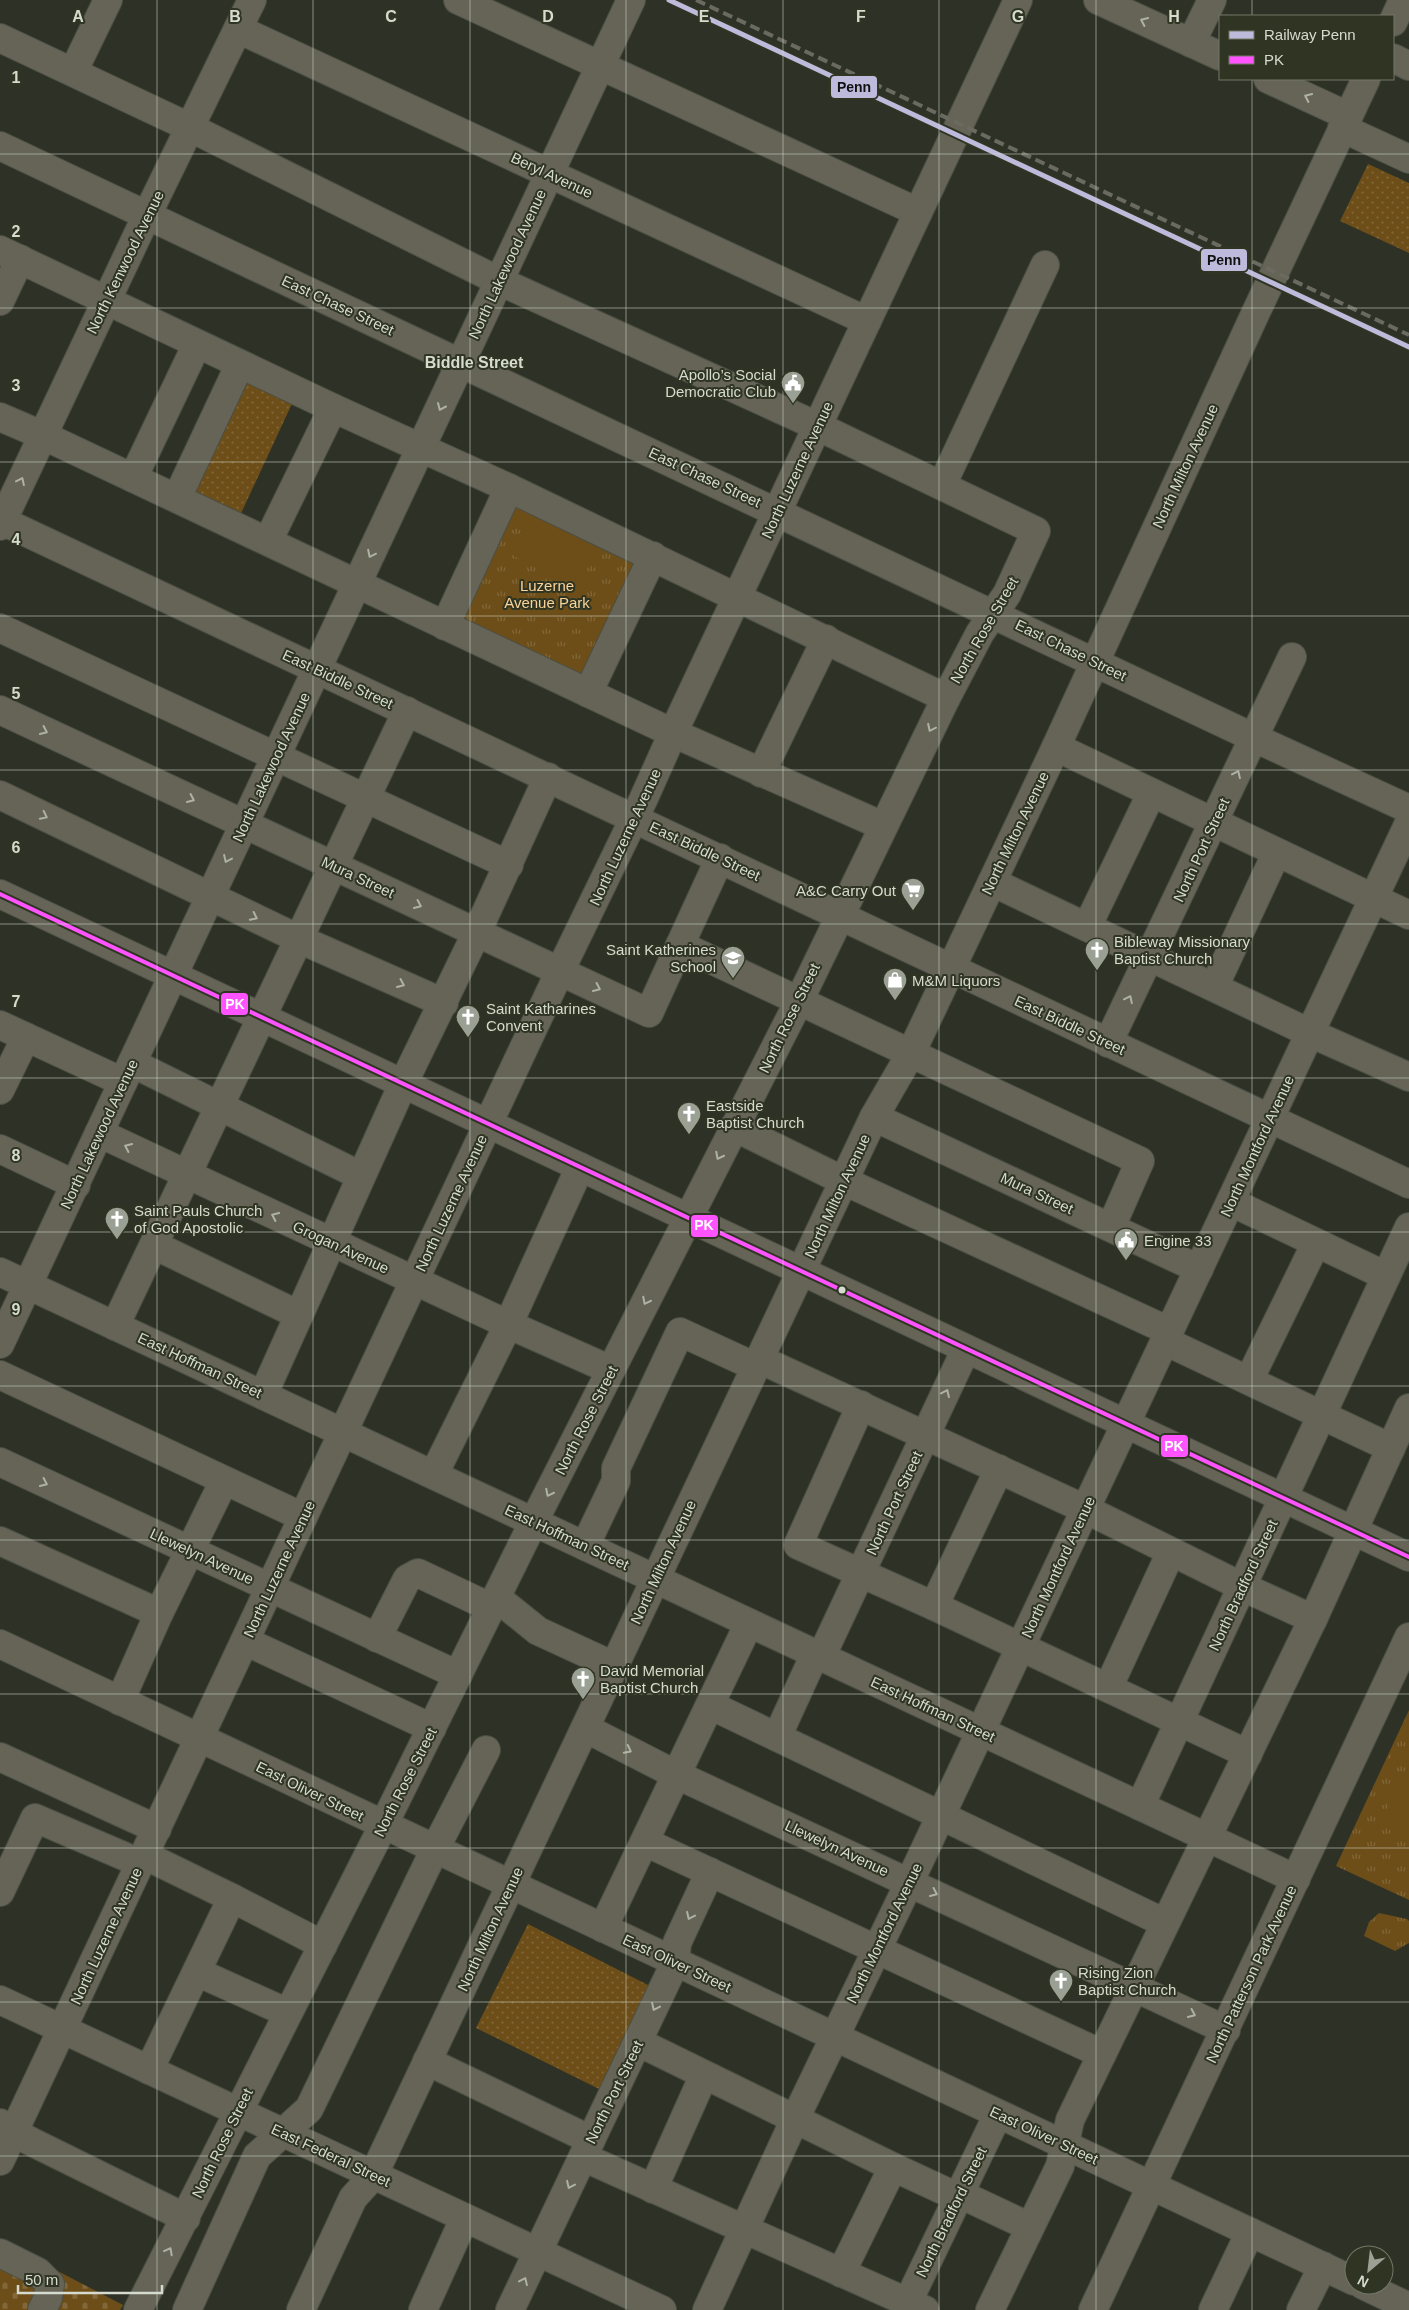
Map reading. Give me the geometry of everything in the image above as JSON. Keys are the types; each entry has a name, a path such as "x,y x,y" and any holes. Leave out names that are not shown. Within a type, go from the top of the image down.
{"street":[{"path":"73,72 108,0"},
{"name":"North Kenwood Avenue","path":"1,522 189,127 252,0"},
{"path":"458,0 918,212"},
{"name":"North Lakewood Avenue","path":"0,1344 631,0"},
{"name":"North Luzerne Avenue","path":"0,2161 7,2127 62,2029 1018,0"},
{"path":"1191,43 1212,0"},
{"path":"1394,20 1403,0"},
{"path":"1113,3 1219,56"},
{"name":"Beryl Avenue","path":"238,29 867,321"},
{"path":"0,38 189,127 499,281 942,485 1045,265"},
{"path":"1394,58 1409,66"},
{"path":"1270,80 1409,159"},
{"name":"North Milton Avenue","path":"301,2310 353,2198 373,2176 874,1117 911,1053 1056,747 1366,80"},
{"name":"East Chase Street","path":"0,146 1409,809"},
{"path":"0,301 10,254 332,408 509,488 826,638 946,698"},
{"path":"133,478 197,344"},
{"path":"177,498 240,364"},
{"path":"268,541 332,408"},
{"path":"0,417 177,498 356,585 588,693 761,773 771,775 882,826"},
{"name":"North Rose Street","path":"138,2310 383,1826 534,1521 799,1001 882,826 946,698 980,633 1007,594 1036,531 942,485"},
{"path":"445,626 509,488"},
{"name":"East Biddle Street","path":"1,522 840,914 1108,1043 1409,1184"},
{"path":"588,693 653,556"},
{"path":"0,628 509,865"},
{"path":"761,773 826,638"},
{"name":"North Port Street","path":"1108,1043 1214,824 1292,656"},
{"name":"Mura Street","path":"0,710 649,1013 680,945"},
{"path":"116,1326 186,1174 367,799 407,711"},
{"path":"1056,747 1276,854 1409,915"},
{"path":"263,1395 403,1084 444,1003 548,777"},
{"path":"1087,928 1151,794"},
{"path":"0,795 299,939 444,1003"},
{"name":"North Montford Avenue","path":"707,2310 834,2036 910,1882 940,1814 1409,823"},
{"path":"1214,986 1276,854"},
{"path":"720,858 680,945 1140,1161 1111,1227"},
{"path":"992,882 1310,1033 1407,1072"},
{"path":"0,894 1409,1557"},
{"path":"0,1025 26,1038 219,1106 361,1176"},
{"path":"0,1090 26,1038"},
{"name":"Mura Street","path":"874,1117 1199,1269"},
{"path":"734,1127 1167,1336 1249,1380 1391,1448"},
{"name":"Grogan Avenue","path":"99,1133 415,1281 611,1370"},
{"path":"0,1149 76,1185"},
{"path":"434,1474 508,1323 580,1167"},
{"path":"1231,1202 1386,1276"},
{"name":"North Bradford Street","path":"1140,1806 1409,1228"},
{"path":"1249,1380 1316,1243"},
{"path":"154,1245 298,1315"},
{"name":"East Hoffman Street","path":"0,1272 1296,1879"},
{"path":"585,1546 616,1481 616,1468 680,1332 861,1405 1085,1509 1243,1587 1313,1619"},
{"name":"North Port Street","path":"777,1737 861,1573 966,1349"},
{"path":"0,1375 303,1517"},
{"path":"861,1405 798,1545 934,1606 1248,1754"},
{"path":"990,2310 1060,2166 1070,2120 1313,1619 1409,1408"},
{"name":"Llewelyn Avenue","path":"0,1462 458,1675"},
{"path":"934,1606 999,1469"},
{"path":"120,1701 159,1614 224,1481"},
{"path":"0,1541 159,1614"},
{"path":"1108,1688 1171,1552"},
{"path":"377,1638 407,1579 418,1573 494,1603 538,1631 614,1666"},
{"path":"603,1928 749,1623"},
{"name":"North Patterson Park Avenue","path":"1093,2310 1409,1637"},
{"path":"245,1641 432,1728"},
{"name":"East Oliver Street","path":"0,1644 383,1826 511,1884 1344,2276"},
{"path":"710,1705 1165,1923"},
{"name":"Llewelyn Avenue","path":"585,1728 677,1775 1226,2030"},
{"path":"187,2310 257,2156 309,2109 435,1849 486,1750"},
{"path":"0,1757 157,1829"},
{"path":"0,1892 35,1818 142,1859 232,1898 323,1945"},
{"path":"645,1842 1102,2054"},
{"name":"North Port Street","path":"510,2310 675,1962 677,1943 710,1872"},
{"path":"149,2070 232,1898"},
{"path":"196,1972 288,2013"},
{"name":"East Federal Street","path":"0,2000 464,2219 662,2310"},
{"path":"638,2042 893,2167 949,2193 960,2194 1030,2227"},
{"path":"427,2062 587,2149 653,2189 913,2307"},
{"path":"653,2189 704,2075"},
{"name":"North Bradford Street","path":"913,2307 960,2194 998,2114"},
{"path":"7,2127 28,2140 186,2218"},
{"path":"841,2273 893,2167"},
{"path":"423,2310 464,2219"},
{"path":"1212,2310 1250,2232"},
{"path":"0,2253 38,2272 50,2284 48,2298 42,2310"},
{"path":"1302,2310 1323,2266"},
{"path":"1384,2295 1409,2307"}],"green space":[{"path":"1368,164 1409,183 1409,253 1340,221"},
{"path":"243,370 296,395 237,522 183,496"},
{"name":"Luzerne Avenue Park","path":"510,500 645,562 586,688 451,624"},
{"path":"531,510 599,543 578,587 510,554"},
{"path":"1409,1710 1409,1900 1336,1866"},
{"path":"1409,1765 1409,1829 1380,1825"},
{"path":"1379,1913 1409,1921 1409,1943 1395,1951 1364,1936 1369,1922"},
{"path":"528,1924 652,1987 601,2090 476,2028"},
{"path":"0,2241 123,2305 120,2310 0,2310"}],"railway":[{"path":"696,0 1409,335"}],"rail line":[{"name":"Penn","path":"669,0 1409,347"}],"transit line":[{"name":"PK","path":"0,894 1409,1557"}],"place":[{"name":"Apollo’s Social Democratic Club","path":"793,404"},
{"name":"A&C Carry Out","path":"913,911"},
{"name":"Bibleway Missionary Baptist Church","path":"1097,971"},
{"name":"Saint Katherines School","path":"733,979"},
{"name":"M&M Liquors","path":"895,1001"},
{"name":"Saint Katharines Convent","path":"468,1038"},
{"name":"Eastside Baptist Church","path":"689,1135"},
{"name":"Saint Pauls Church of God Apostolic","path":"117,1240"},
{"name":"Engine 33","path":"1126,1261"},
{"name":"David Memorial Baptist Church","path":"583,1700"},
{"name":"Rising Zion Baptist Church","path":"1061,2002"}],"district":[{"name":"Biddle Street","path":"474,362"}]}
